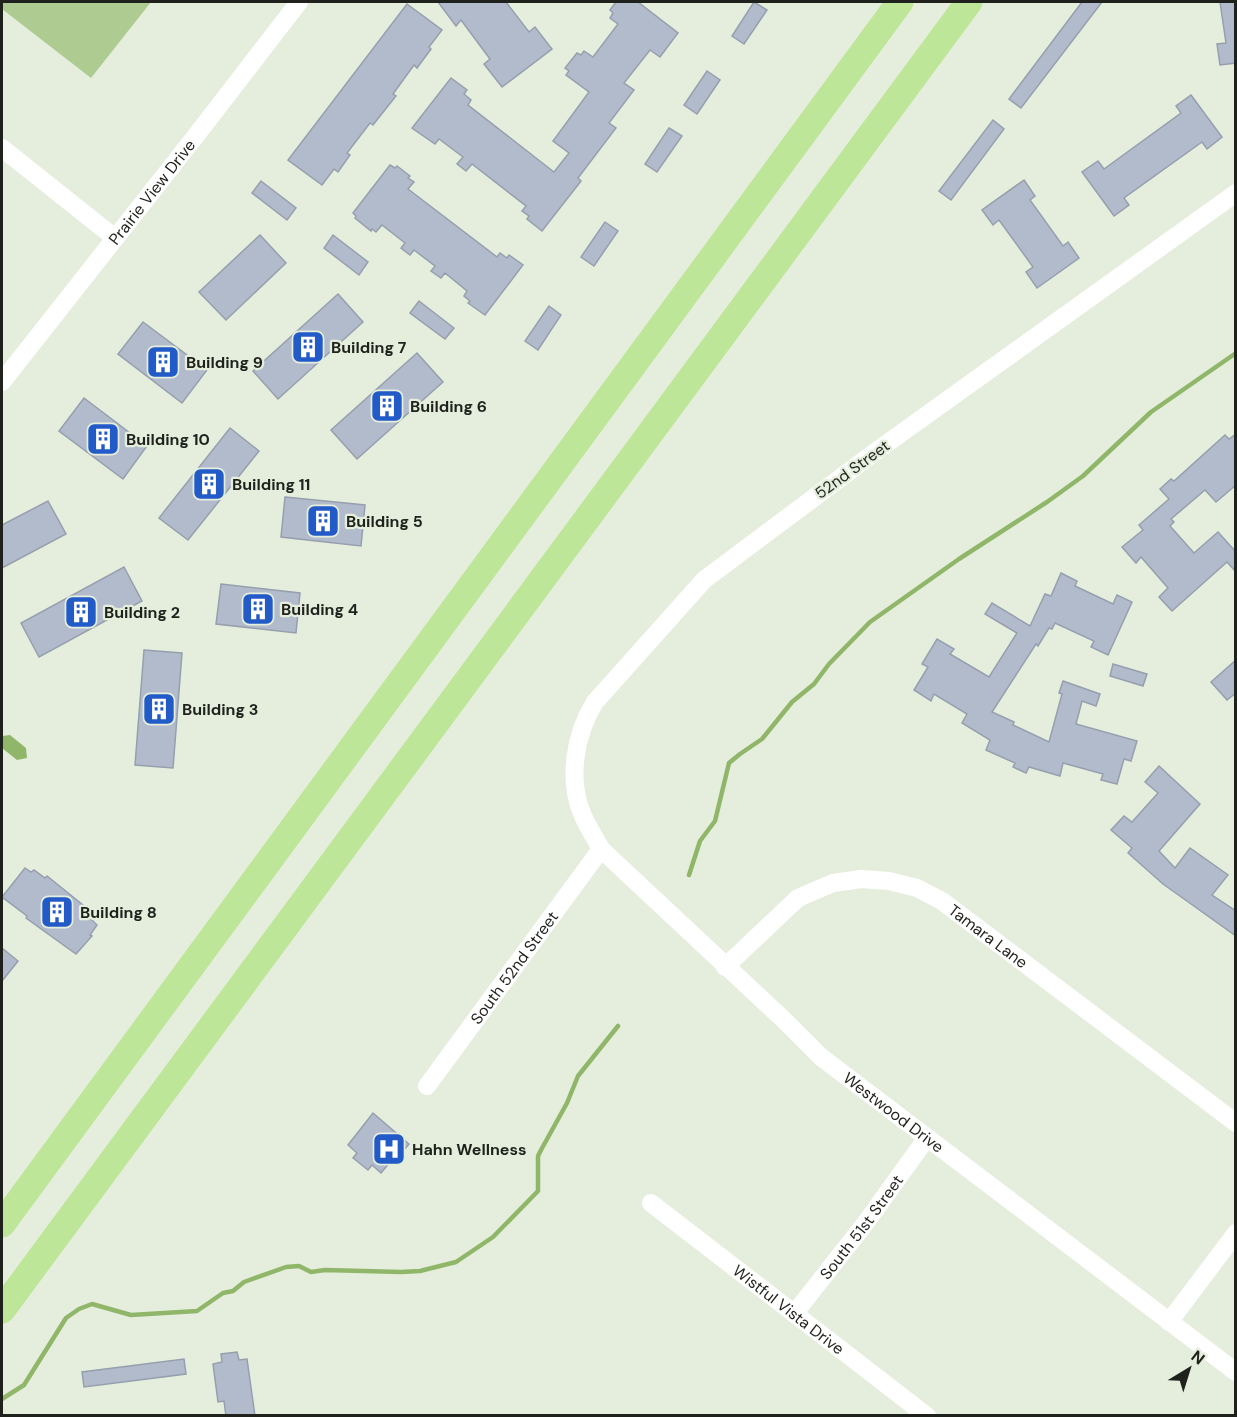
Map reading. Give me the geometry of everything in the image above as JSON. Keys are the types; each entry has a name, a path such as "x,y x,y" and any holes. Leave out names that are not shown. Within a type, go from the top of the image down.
{"highway":[{"path":"2,1224 900,2"},
{"path":"2,1310 969,2"}],"street":[{"name":"Prairie View Drive","path":"2,382 299,2"},
{"path":"2,148 115,238"},
{"name":"52nd Street","path":"585,819 575,780 578,746 586,716 595,702 704,580 884,445 1236,193"},
{"name":"Westwood Drive","path":"585,819 601,849 784,1020 820,1057 1236,1372"},
{"name":"South 52nd Street","path":"427,1086 601,849"},
{"name":"Tamara Lane","path":"725,967 798,898 833,883 875,879 890,880 917,888 942,901 1236,1123"},
{"name":"South 51st Street","path":"794,1314 867,1221 926,1139"},
{"name":"Wistful Vista Drive","path":"651,1203 927,1416"},
{"path":"1169,1322 1236,1233"}],"shaded area":[{"path":"2,2 151,2 91,78 2,9"},
{"path":"10,735 26,748 27,758 17,760 2,748 2,736"}],"building":[{"path":"438,2 506,2 529,32 535,27 552,49 502,87 484,64 490,59 461,20 456,26"},
{"path":"616,2 638,2 678,33 660,57 650,50 624,83 634,90 609,123 616,128 578,178 581,181 542,231 527,219 529,216 522,211 526,206 472,164 466,171 457,164 463,157 439,139 435,144 412,128 451,78 467,90 464,94 471,100 468,105 554,172 569,153 553,141 589,92 566,75 569,71 565,68 577,53 581,55 584,51 593,57 618,24 610,18 613,13 610,10"},
{"path":"754,2 767,10 744,44 732,36"},
{"path":"1082,2 1102,2 1021,108 1009,99"},
{"path":"1220,2 1236,2 1236,63 1220,65 1217,44 1226,43"},
{"path":"407,4 442,30 417,68 414,65 393,94 396,96 373,125 370,123 347,153 350,155 338,172 334,169 322,185 288,160"},
{"path":"707,71 720,80 697,114 684,105"},
{"path":"1191,95 1222,137 1207,149 1202,142 1124,198 1129,205 1114,216 1082,172 1098,161 1104,169 1181,113 1176,106"},
{"path":"993,120 1004,129 951,200 939,191"},
{"path":"669,128 682,136 657,172 645,164"},
{"path":"390,165 395,168 397,166 410,176 408,178 414,182 408,189 497,257 500,253 507,258 509,255 523,265 485,315 468,303 470,301 464,296 467,291 445,273 441,278 431,271 435,266 414,250 410,255 401,248 405,243 382,225 376,232 372,229 371,231 355,218 353,213"},
{"path":"1024,180 1035,196 1030,200 1063,246 1068,242 1079,258 1037,288 1026,272 1033,267 999,220 993,225 982,210"},
{"path":"261,181 296,208 287,220 252,193"},
{"path":"605,222 618,231 594,266 581,257"},
{"path":"260,235 286,263 226,320 199,292"},
{"path":"333,235 368,262 359,275 324,248"},
{"name":"Building 7","path":"338,294 363,322 278,399 253,371"},
{"path":"419,301 454,328 445,339 410,313"},
{"path":"549,306 561,315 538,350 525,341"},
{"name":"Building 9","path":"143,322 207,370 182,403 118,354"},
{"name":"Building 6","path":"417,353 443,382 357,459 331,430"},
{"name":"Building 10","path":"84,398 147,446 123,479 59,431"},
{"name":"Building 11","path":"230,428 259,451 188,540 159,518"},
{"path":"1236,434 1236,485 1216,502 1205,490 1171,519 1174,522 1170,526 1194,553 1218,532 1236,552 1236,572 1227,562 1172,611 1159,597 1168,588 1141,557 1136,563 1122,547 1143,530 1139,525 1169,499 1160,489 1171,479 1174,481 1225,435 1229,439"},
{"name":"Building 5","path":"285,497 365,505 361,546 281,537"},
{"path":"48,501 66,534 2,568 2,525"},
{"name":"Building 2","path":"124,567 142,601 39,657 21,623"},
{"path":"1061,573 1077,581 1075,586 1113,604 1117,595 1132,602 1108,655 1091,647 1094,641 1055,623 1052,629 1049,628 1038,646 1036,644 992,712 1049,742 1062,694 1059,693 1063,681 1100,694 1096,706 1082,701 1076,724 1137,741 1131,761 1124,759 1117,784 1101,780 1103,774 1063,763 1060,776 1029,767 1026,773 1013,767 1015,763 986,750 990,740 962,723 967,714 934,694 931,701 914,690 928,667 922,664 937,639 954,649 950,654 989,677 1017,633 985,614 992,603 1030,626 1045,594 1051,596"},
{"name":"Building 4","path":"221,584 300,593 296,633 216,624"},
{"name":"Building 3","path":"144,650 182,653 173,768 135,765"},
{"path":"1236,660 1236,693 1227,700 1211,682"},
{"path":"1113,664 1147,674 1143,686 1110,676"},
{"path":"1159,766 1200,804 1159,851 1175,868 1190,848 1228,875 1212,895 1236,911 1236,936 1163,884 1128,853 1132,848 1111,830 1124,816 1132,822 1158,793 1145,782"},
{"name":"Building 8","path":"25,868 31,872 34,870 45,878 47,876 83,905 81,907 94,917 92,920 97,925 90,935 92,936 76,954 26,918 27,916 2,897"},
{"path":"2,948 18,961 2,981"},
{"path":"373,1113 409,1144 381,1173 372,1165 368,1170 353,1158 357,1153 348,1145"},
{"path":"237,1352 239,1360 247,1359 255,1416 226,1416 224,1401 218,1402 213,1364 222,1362 221,1354"},
{"path":"184,1359 186,1374 84,1387 82,1372"}],"waterway":[{"path":"689,875 700,841 715,821 729,763 762,739 792,702 814,684 829,664 870,622 1083,476 1151,412 1236,353"},
{"path":"2,1399 24,1385 66,1318 92,1304 131,1315 197,1311 223,1293 233,1291 244,1282 286,1267 299,1266 311,1272 325,1270 401,1272 420,1271 456,1262 493,1237 538,1191 538,1156 567,1103 578,1076 618,1026"}],"place":[{"name":"Building 7","path":"308,347"},
{"name":"Building 9","path":"163,362"},
{"name":"Building 6","path":"387,406"},
{"name":"Building 10","path":"103,439"},
{"name":"Building 11","path":"209,484"},
{"name":"Building 5","path":"323,521"},
{"name":"Building 4","path":"258,609"},
{"name":"Building 2","path":"81,612"},
{"name":"Building 3","path":"159,709"},
{"name":"Building 8","path":"57,912"},
{"name":"Hahn Wellness","path":"389,1149"}]}
